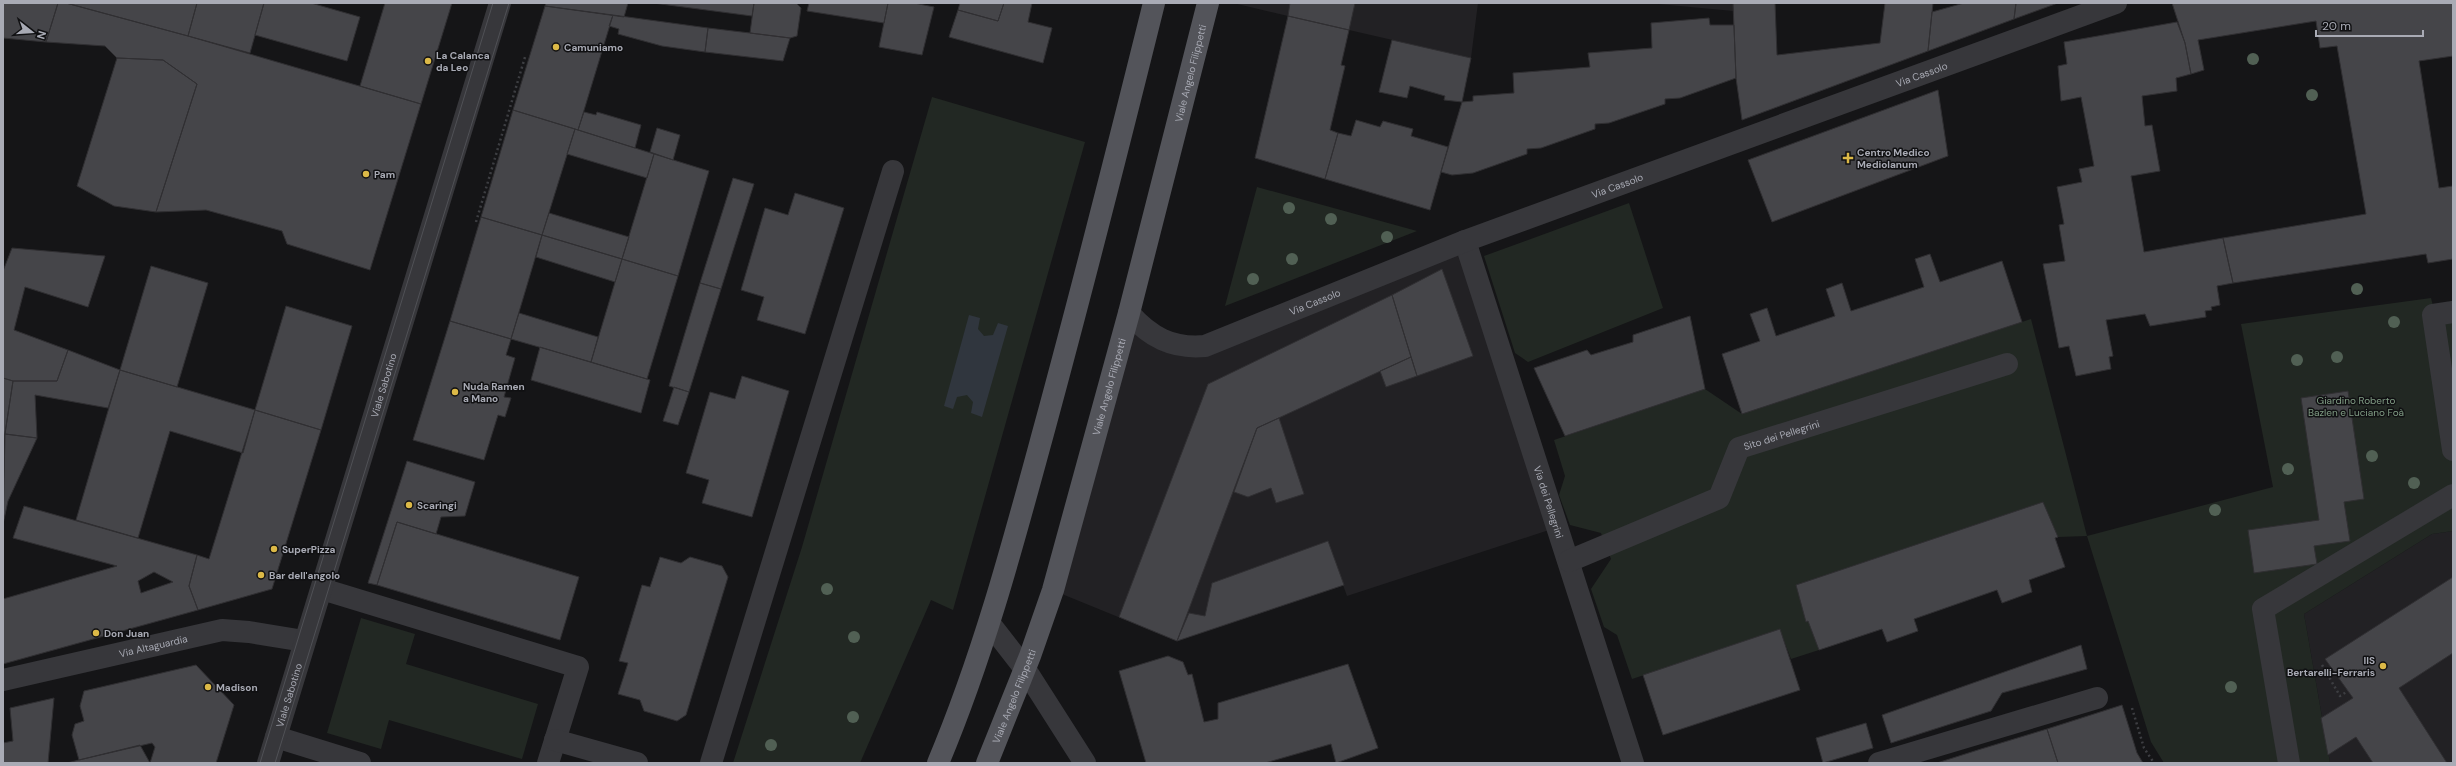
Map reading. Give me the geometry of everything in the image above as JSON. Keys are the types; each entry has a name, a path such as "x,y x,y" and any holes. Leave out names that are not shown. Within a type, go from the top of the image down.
{"main road":[{"path":"938,763 990,624 1086,275 1154,3"},
{"name":"Viale Angelo Filippetti","path":"987,763 1025,669 1055,583 1128,313 1208,3"}],"street":[{"name":"Via Cassolo","path":"1128,313 1144,330 1163,340 1191,347 1206,346 1465,241 2116,3"},
{"name":"Viale Sabotino","path":"268,763 304,641 322,589 501,4"},
{"path":"711,763 893,171"},
{"name":"Via dei Pellegrini","path":"1465,241 1633,763"},
{"path":"2453,312 2433,315 2453,450"},
{"name":"Sito dei Pellegrini","path":"1569,561 1719,498 1739,448 2007,364"},
{"path":"2289,763 2264,609 2453,495"},
{"path":"322,589 578,667 548,763"},
{"path":"990,624 1025,669 1086,763"},
{"name":"Via Altaguardia","path":"3,680 222,630 256,633 304,641"},
{"path":"1880,763 2097,698"},
{"path":"276,737 360,763"},
{"path":"555,740 637,763"}],"path":[{"path":"476,222 525,57"},
{"path":"2322,665 2340,696 2348,691"},
{"path":"2132,708 2144,748 2154,763"}],"shaded area":[{"path":"1233,3 1478,3 1471,58"},
{"path":"1648,3 1733,3 1733,11"},
{"path":"1462,245 1555,528 1347,596 1343,585 1177,641 1057,592 1130,320 1189,350"},
{"path":"969,315 980,318 978,329 984,336 993,335 998,323 1008,326 982,417 971,413 973,402 967,395 957,397 953,409 944,406"},
{"name":"IIS Bertarelli-Ferraris","path":"2453,531 2453,763 2330,763 2304,614 2432,534"}],"green space":[{"path":"932,97 1085,142 953,610 931,600 860,763 733,763 802,547"},
{"path":"1257,187 1417,231 1225,306"},
{"path":"1629,203 1663,308 1528,362 1515,353 1484,256"},
{"name":"Giardino Roberto Bazlen e Luciano Foà","path":"2431,298 2433,306 2453,303 2453,531 2432,534 2304,614 2330,763 2164,763 2151,742 2087,536 2273,487 2241,324"},
{"path":"2031,319 2087,536 2058,537 2043,502 1796,585 1806,622 1808,621 1819,650 1791,659 1780,630 1632,679 1617,635 1604,627 1591,589 1611,559 1601,533 1570,525 1559,495 1565,476 1554,440 1705,389 1742,414"},
{"path":"361,618 415,634 406,664 538,704 522,759 389,720 381,749 327,733"}],"building":[{"path":"3,3 58,3 46,42 3,38"},
{"path":"58,3 66,3 188,36 421,104 370,270 287,244 282,231 206,210 156,212 197,84 163,60 117,58 105,46 46,42"},
{"path":"66,3 197,3 188,36"},
{"path":"197,3 264,3 250,53 188,36"},
{"path":"264,3 311,3 360,17 347,61 255,35"},
{"path":"385,3 452,3 421,104 360,86"},
{"path":"546,3 628,3 624,17 545,6"},
{"path":"653,3 754,3 752,16"},
{"path":"754,3 796,3 801,8 797,36 790,38 750,33"},
{"path":"809,3 888,3 884,23 807,11"},
{"path":"888,3 914,3 934,7 922,55 879,47"},
{"path":"960,3 1004,3 998,21 958,10"},
{"path":"1004,3 1032,3 1028,22 1052,28 1043,63 949,37 958,10 998,21"},
{"path":"1290,3 1355,3 1349,30 1288,16"},
{"path":"1733,3 1775,3 1777,55 1880,43 1885,3 1933,3 1928,51 1742,120 1736,78"},
{"path":"1964,3 2016,3 2014,19 1928,51 1932,12"},
{"path":"2016,3 2058,3 2014,19"},
{"path":"2172,3 2453,3 2453,56 2419,61 2439,188 2453,186 2453,259 2428,263 2426,254 2233,283 2223,238 2366,214 2337,46 2320,48 2316,21 2198,40 2204,70 2191,74 2185,43"},
{"path":"545,6 613,15 578,130 513,110"},
{"path":"613,15 708,28 705,52 662,46 618,34 619,29 609,26"},
{"path":"1288,16 1349,30 1341,65 1345,66 1330,130 1338,133 1325,179 1255,158"},
{"path":"1709,18 1710,25 1734,25 1736,78 1680,98 1665,99 1665,104 1609,123 1595,124 1595,129 1541,148 1527,149 1527,154 1473,173 1452,175 1441,172 1462,102 1473,101 1473,96 1514,93 1513,73 1590,67 1588,53 1652,48 1651,23"},
{"path":"2177,22 2185,43 2191,74 2176,78 2177,91 2142,96 2145,126 2152,125 2160,171 2131,176 2144,252 2223,238 2233,283 2217,286 2220,305 2211,307 2212,310 2205,311 2206,317 2150,326 2145,314 2106,320 2113,356 2109,357 2111,369 2076,376 2069,346 2059,348 2043,264 2065,261 2059,225 2064,224 2057,187 2082,182 2079,169 2094,166 2081,97 2061,101 2058,66 2067,64 2064,42"},
{"path":"708,28 790,38 783,61 705,52"},
{"path":"1392,40 1471,58 1462,102 1444,100 1445,96 1410,86 1407,98 1379,92"},
{"path":"117,58 163,60 197,84 156,212 114,206 77,186"},
{"name":"Centro Medico Mediolanum","path":"1938,90 1948,156 1772,222 1748,160"},
{"path":"513,110 575,129 542,235 481,217"},
{"path":"584,112 596,115 597,112 641,125 635,148 578,130"},
{"path":"1356,120 1380,127 1383,121 1413,129 1411,136 1448,147 1430,210 1325,179 1338,133 1351,136"},
{"path":"657,128 680,135 673,160 650,152"},
{"path":"575,129 654,154 647,178 567,154"},
{"path":"654,154 709,171 678,276 622,259"},
{"path":"733,178 754,184 721,289 700,283"},
{"path":"795,193 844,208 805,334 757,320 764,297 741,290 765,208 788,215"},
{"path":"549,213 629,237 622,259 542,235"},
{"path":"481,217 542,235 511,339 450,321"},
{"path":"542,235 622,259 615,282 536,257"},
{"path":"12,248 105,256 88,307 25,287 14,330 68,350 57,381 13,381 3,378 3,271"},
{"path":"1930,254 1940,282 2002,261 2022,322 1742,414 1722,354 1760,341 1750,314 1767,308 1776,336 1835,316 1826,289 1842,283 1851,311 1924,287 1915,259"},
{"path":"622,259 678,276 647,379 591,362"},
{"path":"151,266 208,283 177,387 120,370"},
{"path":"1442,269 1473,356 1417,376 1392,295"},
{"path":"700,283 721,289 689,392 669,386"},
{"path":"1392,295 1411,357 1257,428 1177,641 1119,617 1208,384"},
{"path":"286,306 352,326 321,430 255,410"},
{"path":"519,313 598,337 591,362 511,339"},
{"path":"1690,316 1705,389 1565,436 1534,368 1587,350 1591,355 1633,342 1633,335"},
{"path":"450,321 511,339 506,355 515,358 504,397 511,398 505,417 498,415 484,460 413,440"},
{"path":"540,347 650,380 641,413 531,380"},
{"path":"68,350 120,370 108,408 35,395 37,438 5,434 13,381 57,381"},
{"path":"1411,357 1417,376 1386,387 1380,371"},
{"path":"120,370 255,410 243,453 170,431 138,538 76,520"},
{"path":"742,376 789,391 752,517 702,503 709,480 686,473 710,392 735,399"},
{"path":"3,378 13,381 3,446"},
{"path":"674,387 689,392 678,425 663,421"},
{"path":"2348,391 2364,499 2344,502 2350,541 2314,546 2317,564 2254,573 2248,530 2319,520 2301,398"},
{"path":"255,410 321,430 272,589 198,610 189,586 197,555 209,559"},
{"path":"1279,418 1304,494 1276,503 1271,488 1248,497 1234,492 1257,428"},
{"path":"5,434 37,438 8,501 3,524"},
{"path":"407,461 475,482 465,516 441,517 436,534 397,522 377,585 368,583"},
{"path":"2043,502 2058,537 2055,538 2065,567 2029,580 2032,592 2002,603 1997,590 1914,619 1918,631 1887,642 1882,629 1819,650 1808,621 1806,622 1796,585"},
{"path":"24,506 197,555 189,586 198,610 3,664 3,599 117,566 13,538","holes":["154,572 173,582 141,593 138,581"]},
{"path":"397,522 579,577 560,640 377,585"},
{"path":"1328,541 1344,585 1177,641 1189,613 1205,616 1212,583"},
{"path":"660,557 681,563 690,557 722,566 728,577 686,715 677,721 644,711 640,700 618,694 628,663 619,661 642,585 650,587"},
{"path":"2453,577 2453,653 2399,688 2447,763 2373,763 2356,737 2328,755 2321,718 2353,698 2325,659"},
{"path":"1780,629 1800,690 1663,735 1643,675"},
{"path":"2081,645 2087,669 2002,693 1991,711 1891,743 1882,715"},
{"path":"1168,656 1183,662 1188,675 1192,674 1204,722 1218,719 1218,703 1348,664 1378,748 1336,763 1331,744 1265,763 1146,763 1119,671"},
{"path":"196,665 234,705 216,763 150,763 155,747 152,743 79,760 72,735 75,724 84,721 80,706 84,691"},
{"path":"54,698 48,763 3,763 3,743 13,741 10,708"},
{"path":"2122,705 2137,753 2143,763 2058,763 2047,729"},
{"path":"1866,723 1873,748 1823,763 1816,738"},
{"path":"2047,729 2058,763 1937,763 1981,749"},
{"path":"140,745 150,763 67,763 79,760"}],"tram line":[{"path":"260,763 493,3"},
{"path":"275,763 509,3"}],"place":[{"name":"Camuniamo","path":"556,47"},
{"name":"La Calanca da Leo","path":"428,61"},
{"name":"Centro Medico Mediolanum","path":"1848,158"},
{"name":"Pam","path":"366,174"},
{"name":"Nuda Ramen a Mano","path":"455,392"},
{"name":"Scaringi","path":"409,505"},
{"name":"SuperPizza","path":"274,549"},
{"name":"Bar dell'angolo","path":"261,575"},
{"name":"Don Juan","path":"96,633"},
{"name":"IIS Bertarelli-Ferraris","path":"2383,666"},
{"name":"Madison","path":"208,687"}]}
